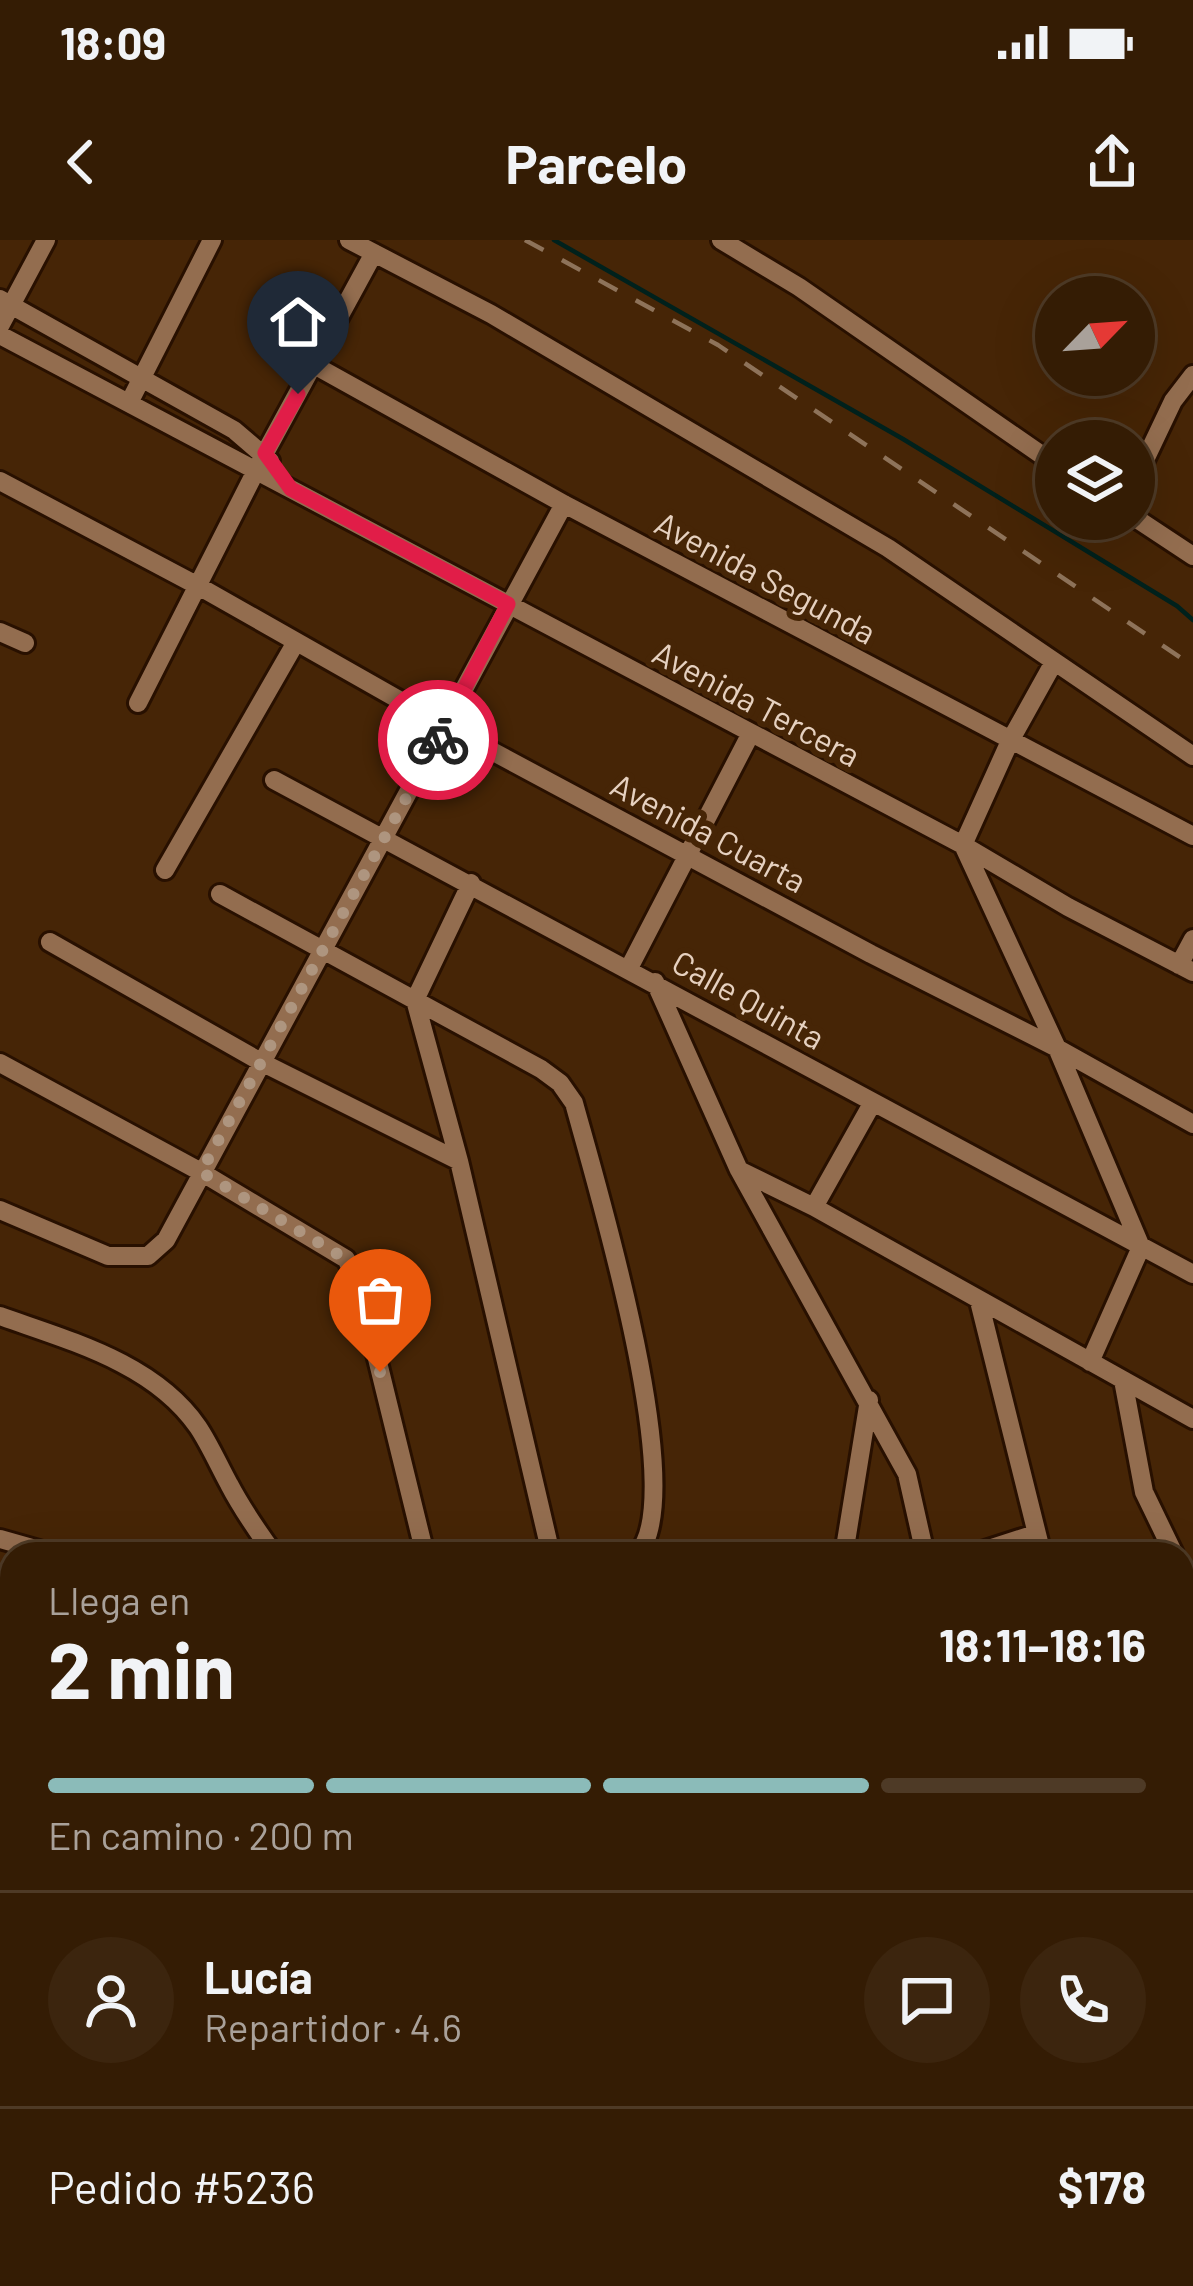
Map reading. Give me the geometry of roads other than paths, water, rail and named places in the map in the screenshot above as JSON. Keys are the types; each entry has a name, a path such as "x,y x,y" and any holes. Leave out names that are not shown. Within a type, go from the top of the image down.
{"street":[{"path":"0,326 6,302 46,240"},
{"path":"129,404 212,240"},
{"path":"349,240 491,314 888,548 1193,756"},
{"path":"721,240 799,287 1035,450"},
{"path":"138,703 265,453 374,254"},
{"path":"6,302 234,430 265,453 291,489"},
{"name":"Avenida Tercera","path":"0,335 963,845 1186,969"},
{"name":"Avenida Segunda","path":"314,364 564,503 1193,836"},
{"path":"1155,439 1173,401 1193,375"},
{"name":"Avenida Cuarta","path":"0,481 200,587 445,726 1193,1124"},
{"path":"0,1210 108,1256 148,1256 166,1240 564,503"},
{"path":"1155,531 1193,556"},
{"path":"0,632 25,643"},
{"path":"165,870 296,642"},
{"path":"1054,662 1010,741 963,845 1057,1048 1141,1247 1090,1362"},
{"path":"629,968 750,735"},
{"name":"Calle Quinta","path":"274,780 1193,1274"},
{"path":"471,883 416,1000 459,1161 548,1542"},
{"path":"220,894 541,1069 560,1083 574,1103 652,1435 654,1505 645,1542"},
{"path":"1186,969 1193,939"},
{"path":"50,942 261,1062 459,1161"},
{"path":"656,982 739,1170 908,1474 922,1542"},
{"path":"0,1063 201,1172 346,1259 358,1281 422,1542"},
{"path":"814,1207 873,1102"},
{"path":"739,1170 814,1207 1193,1419"},
{"path":"980,1301 1038,1542"},
{"path":"0,1316 92,1350 157,1386 197,1425 266,1542"},
{"path":"1123,1380 1144,1492 1168,1542"},
{"path":"846,1542 868,1400"},
{"path":"1010,1542 1035,1534"}],"waterway":[{"path":"554,240 903,439 1193,620"}],"railway":[{"path":"525,240 718,345 1193,666"}]}
